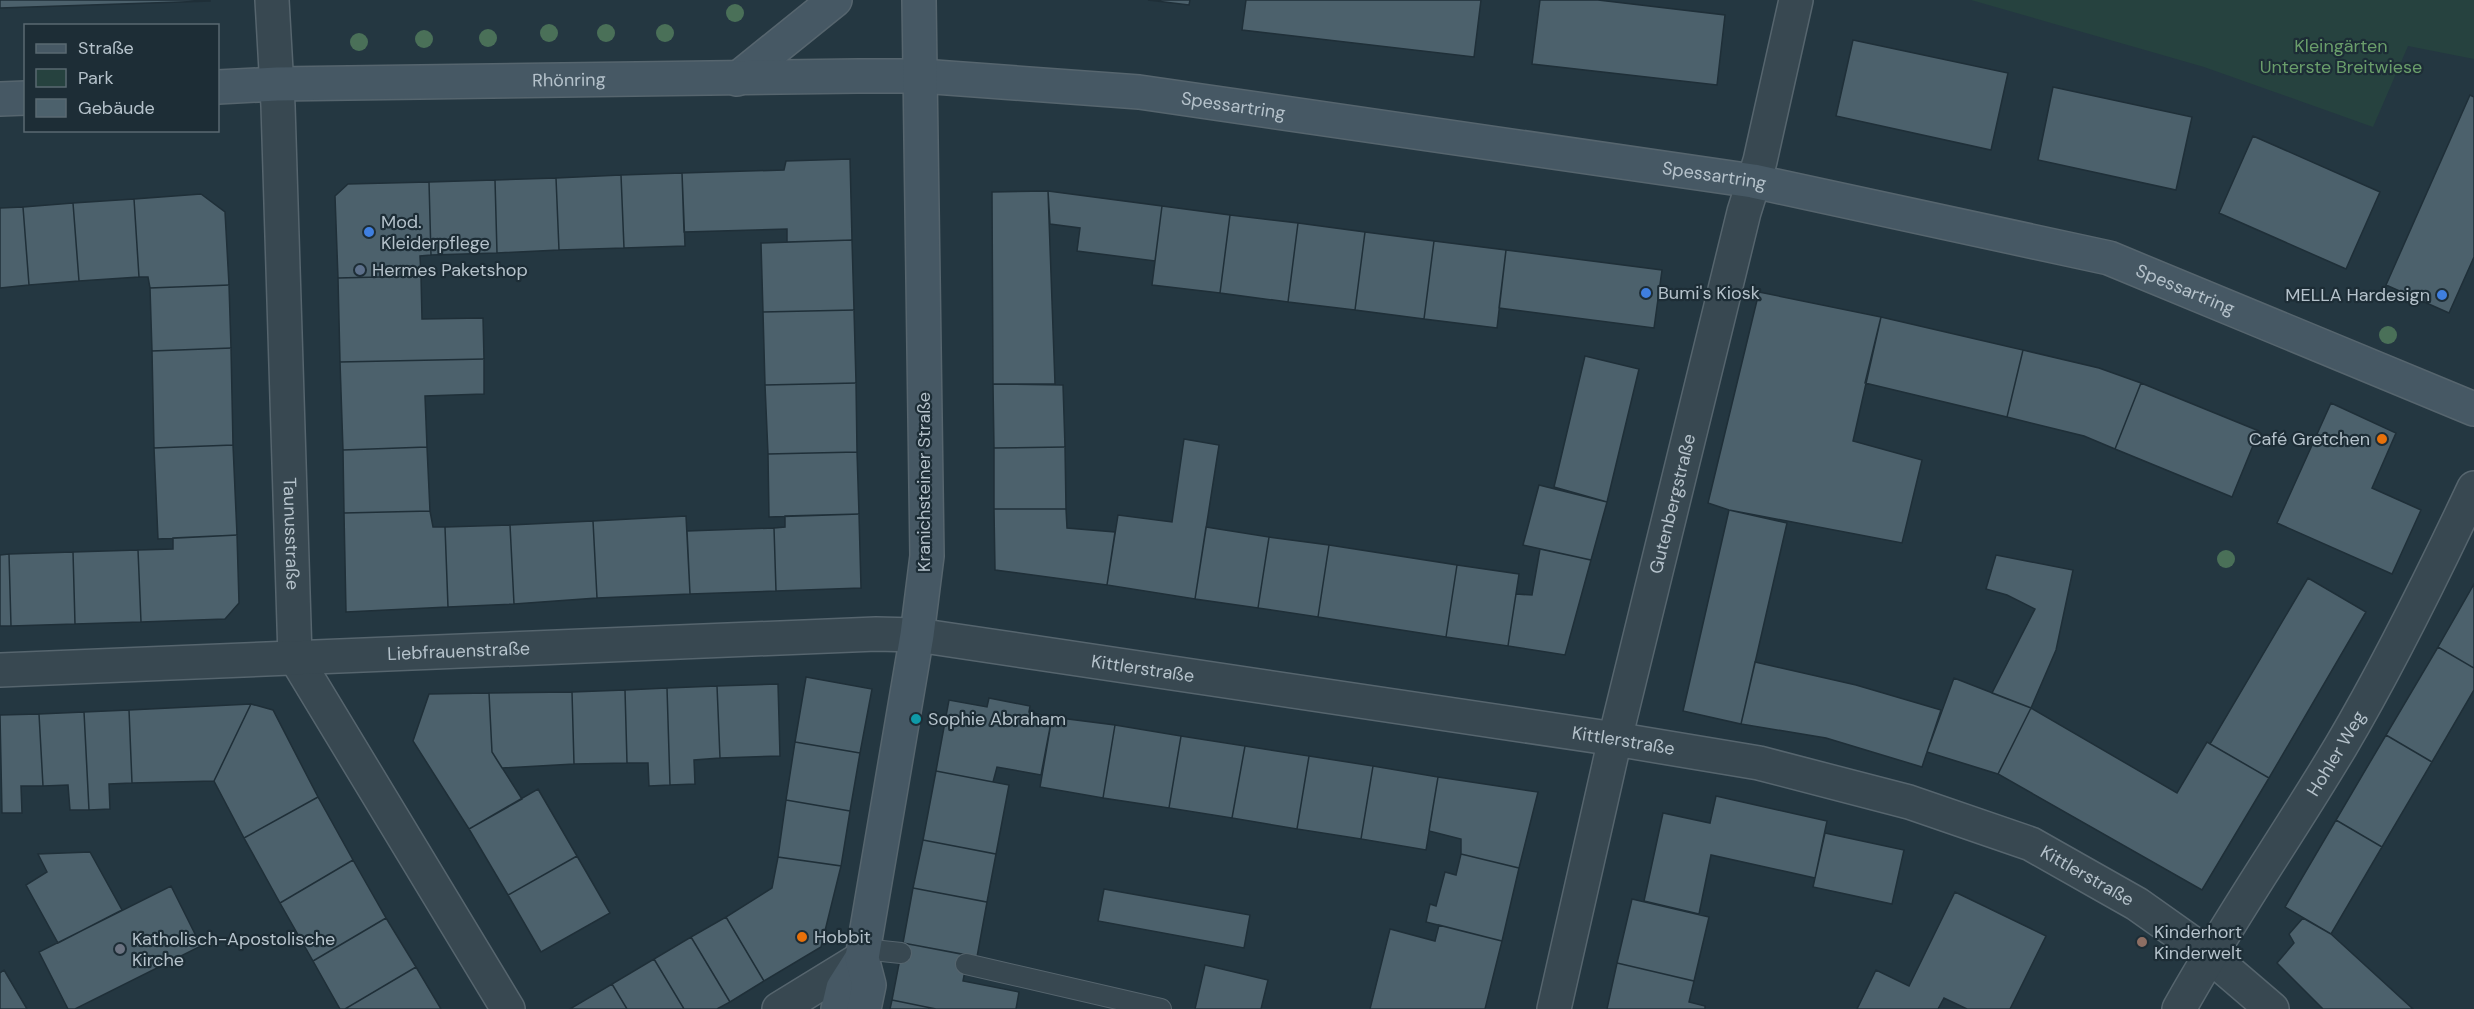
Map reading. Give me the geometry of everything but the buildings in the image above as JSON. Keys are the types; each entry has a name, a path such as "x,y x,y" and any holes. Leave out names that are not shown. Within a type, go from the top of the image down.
{"main road":[{"path":"737,79 835,0"},
{"name":"Kranichsteiner Straße","path":"864,1009 869,985 863,954 917,635 927,556 919,0"},
{"name":"Rhönring","path":"219,87 277,84 921,76"},
{"name":"Spessartring","path":"921,76 1139,92 1753,182 2109,258 2474,409"},
{"path":"0,99 24,98"},
{"name":"Kranichsteiner Straße","path":"838,1009 843,988 863,954"}],"street":[{"name":"Taunusstraße","path":"272,0 277,84 295,657 508,1009"},
{"name":"Gutenbergstraße","path":"1554,1009 1615,739 1796,0"},
{"name":"Hohler Weg","path":"2179,1009 2209,955 2341,745 2436,567 2474,488"},
{"name":"Liebfrauenstraße","path":"0,670 876,634 917,635"},
{"name":"Kittlerstraße","path":"917,635 1615,739 1759,764 1909,802 2031,844 2137,904 2209,955 2272,1009"},
{"path":"779,1009 863,954"}],"lane":[{"path":"863,954 901,953"},
{"path":"966,964 1161,1009"}],"green space":[{"name":"Kleingärten Unterste Breitwiese","path":"1971,0 2474,0 2474,59 2408,46 2373,127 2204,67"}],"place":[{"name":"Mod. Kleiderpflege","path":"369,232"},
{"name":"Hermes Paketshop","path":"360,270"},
{"name":"Bumi's Kiosk","path":"1646,293"},
{"name":"MELLA Hardesign","path":"2442,295"},
{"name":"Café Gretchen","path":"2382,439"},
{"name":"Sophie Abraham","path":"916,719"},
{"name":"Hobbit","path":"802,937"},
{"name":"Kinderhort Kinderwelt","path":"2142,942"},
{"name":"Katholisch-Apostolische Kirche","path":"120,949"}]}
